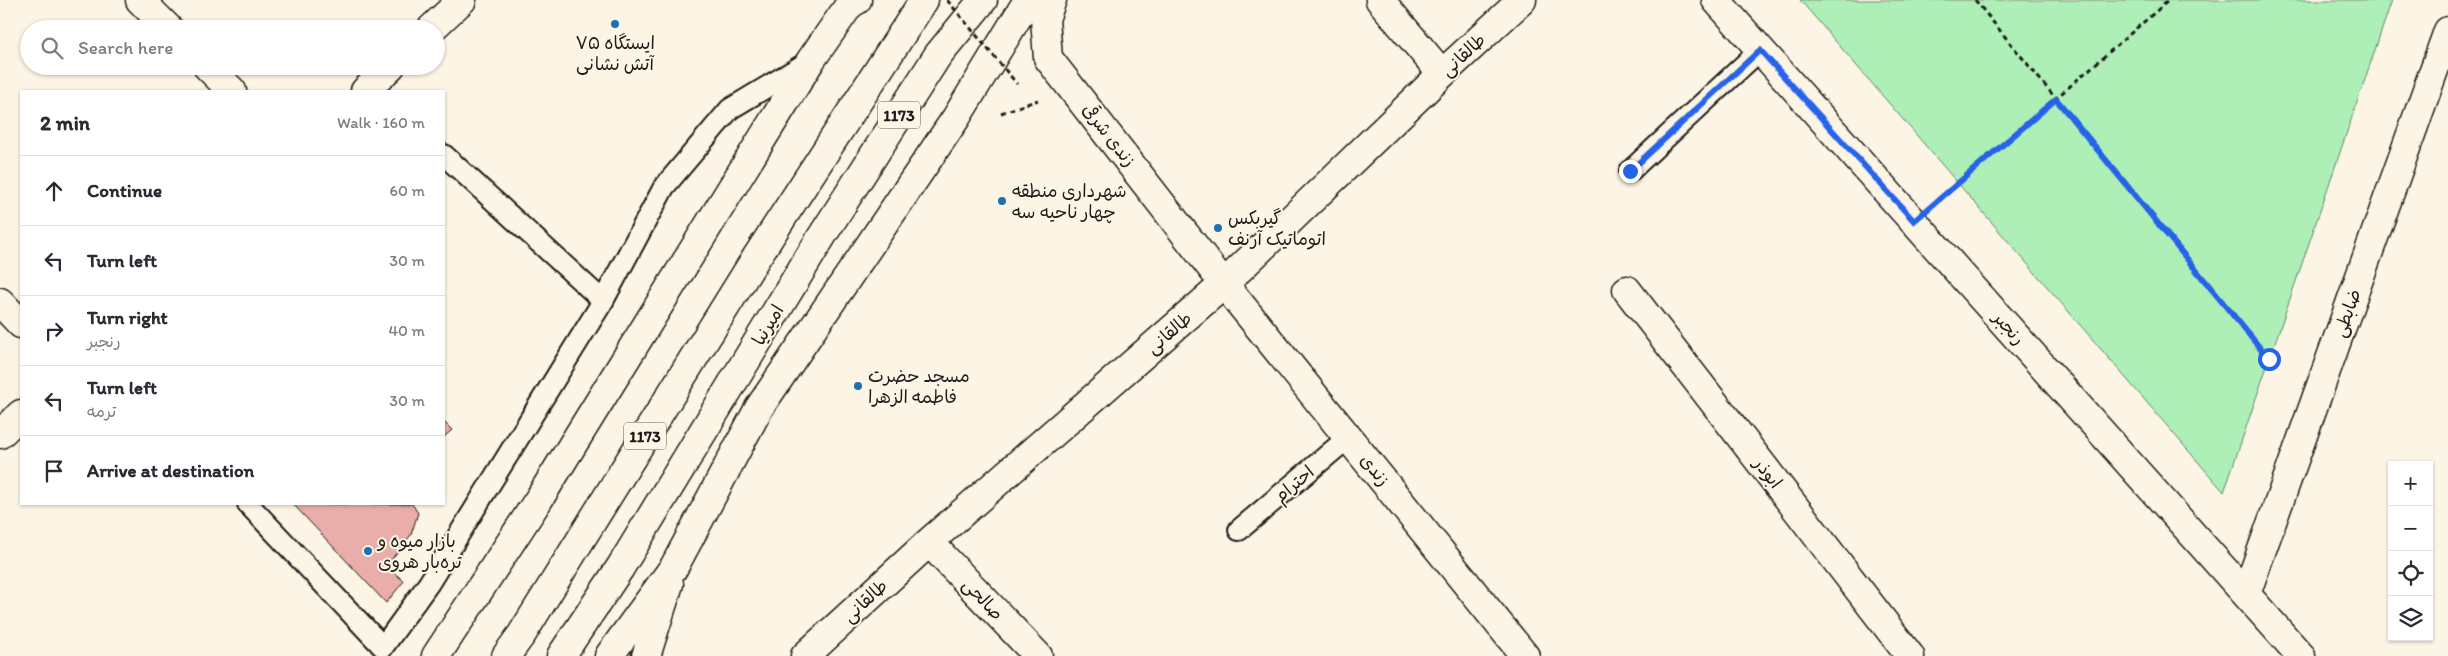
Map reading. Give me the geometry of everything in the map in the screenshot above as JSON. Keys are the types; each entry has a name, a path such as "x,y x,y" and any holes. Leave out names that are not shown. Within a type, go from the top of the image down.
{"street":[{"path":"140,0 160,20"},
{"path":"441,20 462,0"},
{"path":"436,656 539,499 812,60 850,4 858,0"},
{"name":"1173","path":"506,656 522,634 783,216 924,0"},
{"name":"امیرنیا","path":"561,656 620,568 822,236 938,55 983,0"},
{"path":"609,656 674,567 759,408 956,118 1028,0"},
{"name":"زندی شرقی","path":"1052,0 1045,19 1048,58 1224,284"},
{"path":"1380,0 1442,74"},
{"name":"طالقانی","path":"813,653 929,542 1224,284 1442,74 1522,0"},
{"name":"رنجبر","path":"1716,0 2302,656"},
{"name":"ضابطی","path":"2246,594 2448,31"},
{"path":"215,75 231,90"},
{"path":"366,90 382,75"},
{"name":"زندی","path":"1224,284 1525,656"},
{"name":"ابوذر","path":"1627,290 1910,656"},
{"path":"0,302 20,323"},
{"path":"0,434 20,415"},
{"name":"صالحی","path":"929,542 1038,656"},
{"path":"646,656 674,567"}],"lane":[{"path":"1630,171 1760,50"},
{"path":"249,505 383,647 429,583 603,301 664,187 730,109 812,60"},
{"path":"445,156 603,301"},
{"name":"احترام","path":"1239,530 1349,437"}],"path":[{"path":"947,0 1016,84"},
{"path":"1975,0 2269,359"},
{"path":"1914,221 2169,0"}],"green space":[{"path":"1800,0 2392,0 2224,492"}],"building":[{"path":"445,423 452,430 445,436"},
{"name":"بازار میوه و تره‌بار هروی","path":"294,505 413,505 418,513 411,535 386,566 404,581 386,603"}],"place":[{"name":"ایستگاه ۷۵ آتش نشانی","path":"615,24"},
{"name":"شهرداری منطقه چهار ناحیه سه","path":"1002,201"},
{"name":"گیربکس اتوماتیک آرنف","path":"1218,228"},
{"name":"مسجد حضرت فاطمه الزهرا","path":"858,386"},
{"name":"بازار میوه و تره‌بار هروی","path":"368,551"}],"route":[{"path":"1630,171 1760,50 1914,221 2056,99 2269,359"}]}
